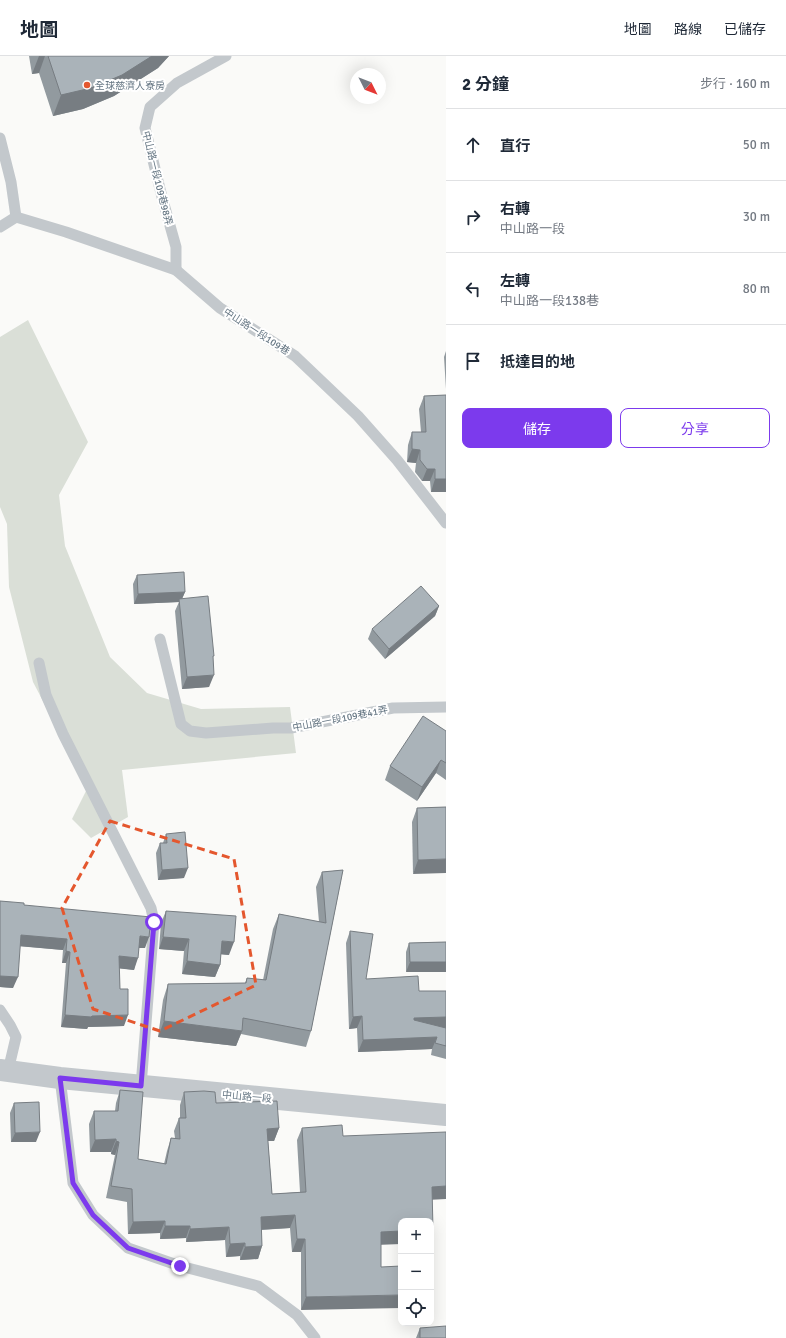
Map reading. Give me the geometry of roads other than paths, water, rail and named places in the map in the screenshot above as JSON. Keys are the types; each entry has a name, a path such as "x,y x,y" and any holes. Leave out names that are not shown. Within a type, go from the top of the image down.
{"street":[{"name":"中山路一段","path":"4,1070 60,1078 446,1115"}],"lane":[{"name":"中山路一段109巷98弄","path":"176,270 176,247 145,128 150,107 178,83 226,56"},
{"path":"0,138 11,182 16,217 0,227"},
{"name":"中山路一段109巷","path":"16,217 66,232 176,270 220,308 295,356 363,422 397,460 446,523"},
{"name":"中山路一段109巷41弄","path":"160,639 181,724 190,731 206,733 291,728 393,708 446,707"},
{"path":"39,663 46,695 63,734 151,908 154,922 141,1086"},
{"path":"0,1010 16,1037 4,1070"},
{"path":"60,1078 73,1183 93,1215 128,1248 180,1266 258,1286 297,1315 315,1338"}],"place":[{"name":"全球慈濟人寮房","path":"87,85"}]}
